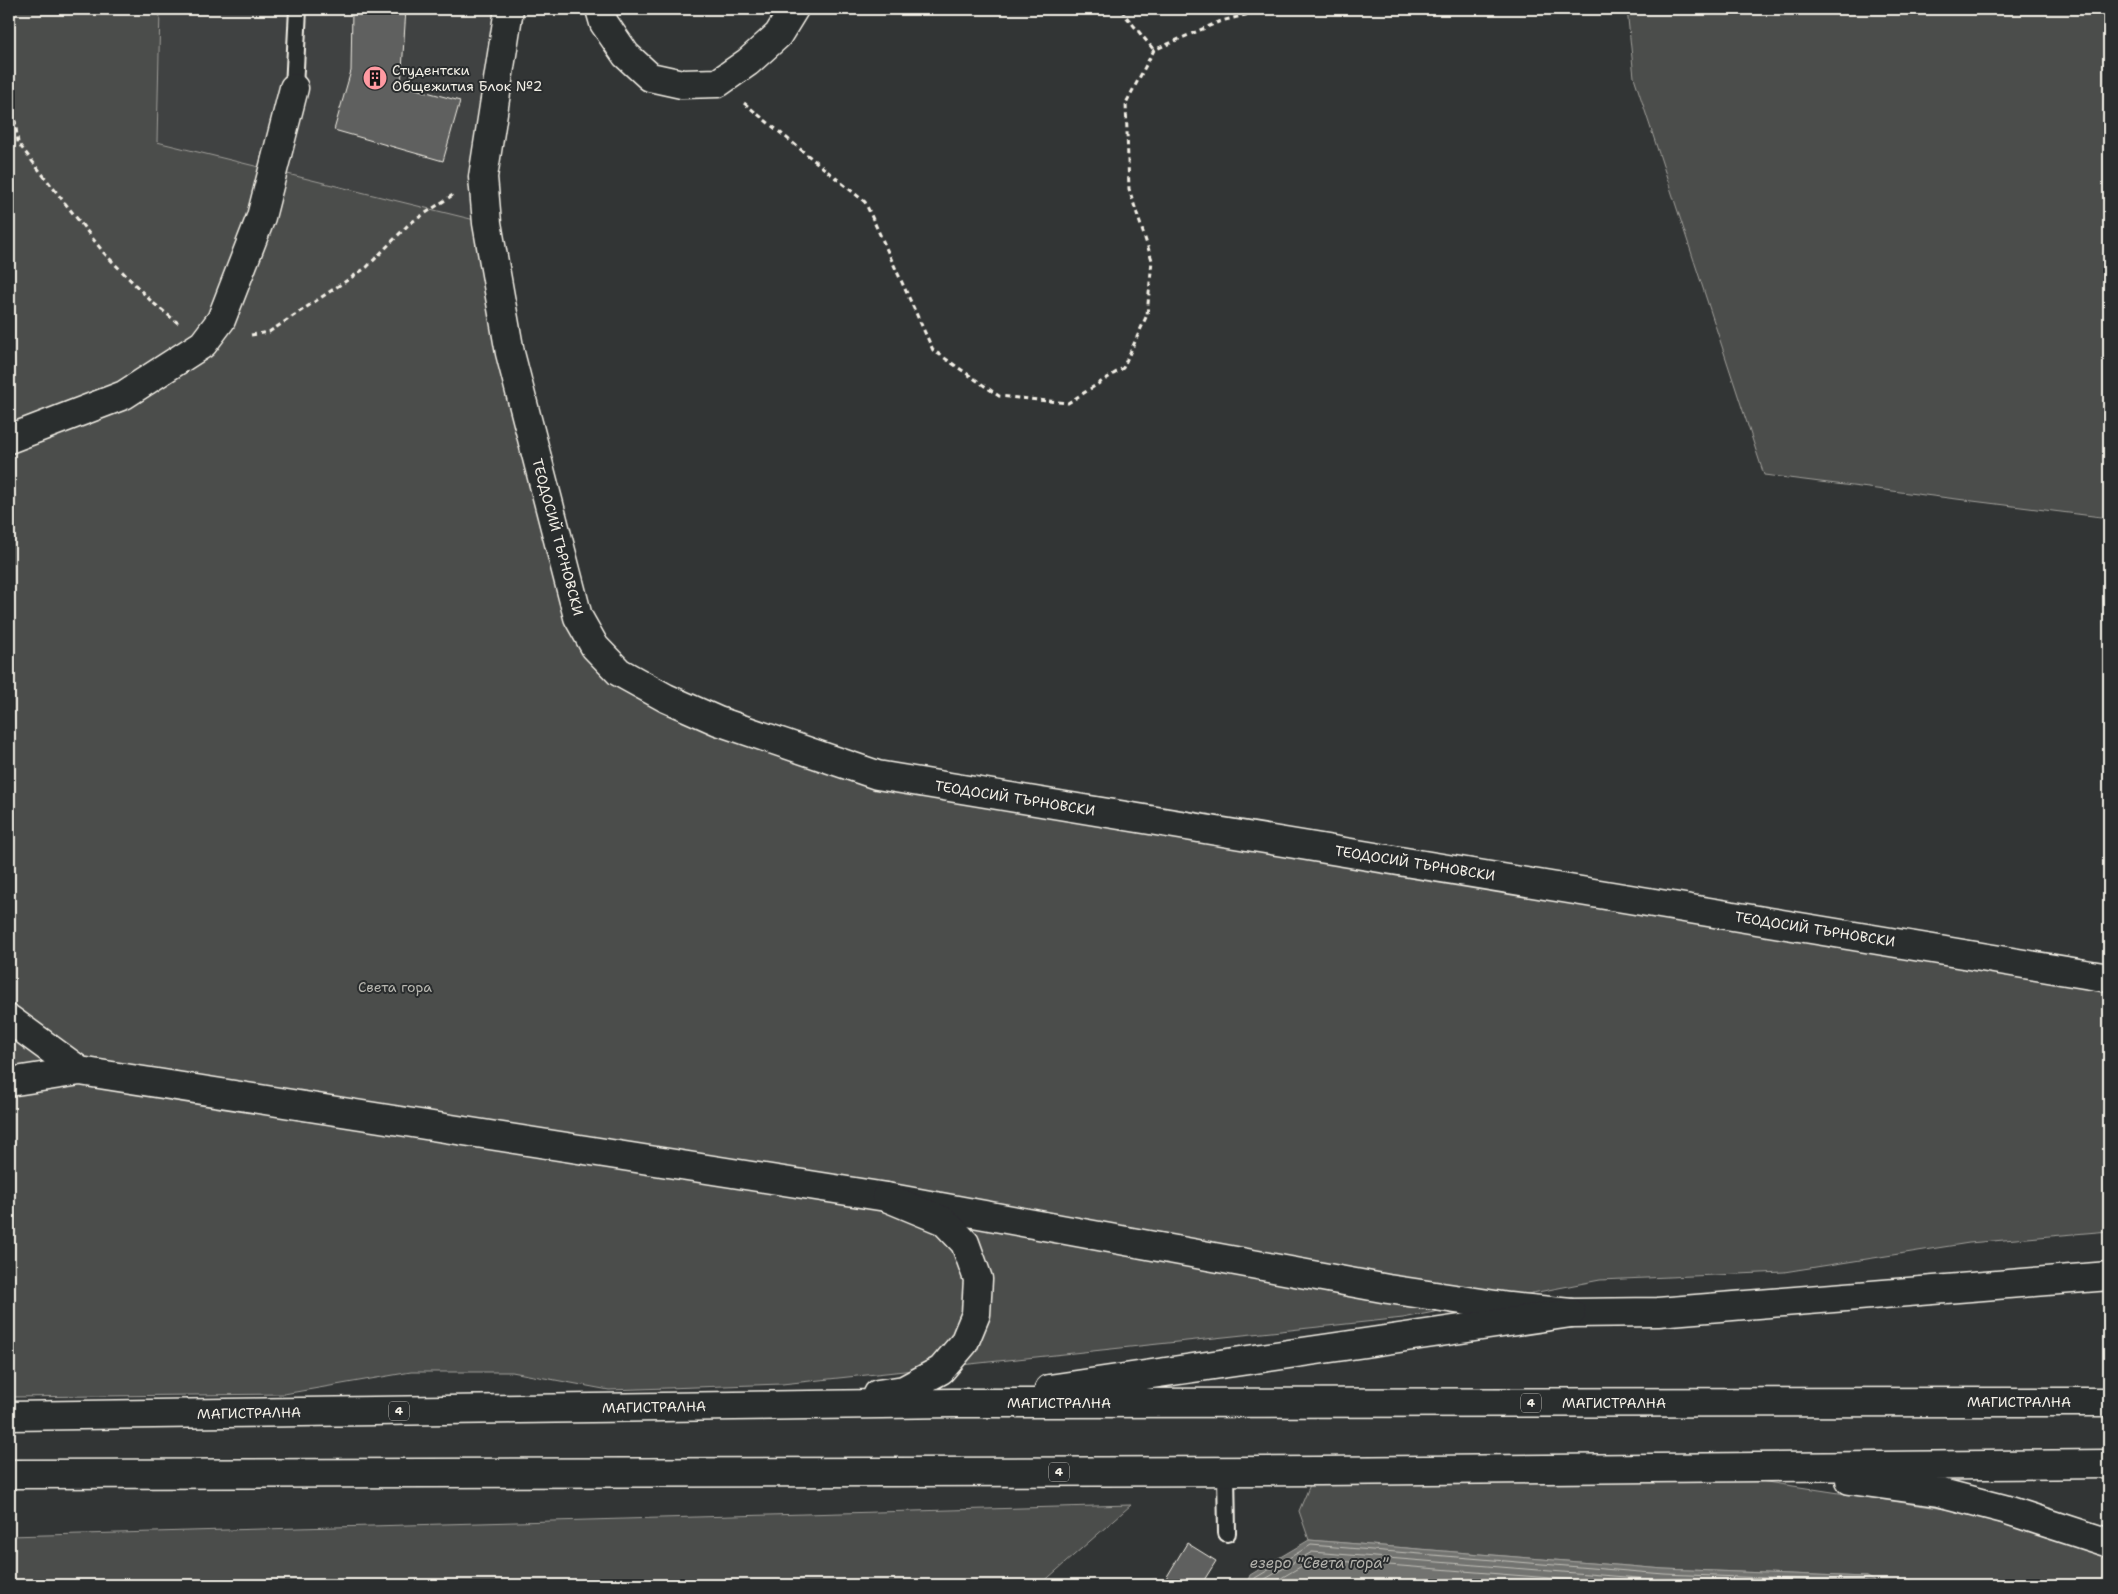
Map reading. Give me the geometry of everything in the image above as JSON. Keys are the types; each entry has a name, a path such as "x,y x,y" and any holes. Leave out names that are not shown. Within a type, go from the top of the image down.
{"main road":[{"name":"ТЕОДОСИЙ ТЪРНОВСКИ","path":"509,9 483,177 487,223 510,354 578,617 595,647 619,672 666,698 718,721 878,775 2109,978"},
{"path":"600,9 604,23 626,55 650,77 682,84 718,83 748,62 778,35 794,9"},
{"path":"9,439 124,395 203,344 221,320 261,218 294,88"},
{"path":"9,1019 80,1071"},
{"path":"9,1082 80,1071 886,1197 1388,1289 1489,1304 1571,1313 1658,1312 2109,1276"},
{"path":"790,1406 904,1390 941,1370 964,1343 976,1314 978,1279 964,1243 944,1221 886,1197"},
{"path":"953,1404 1571,1313"},
{"name":"МАГИСТРАЛНА","path":"9,1416 953,1404 2109,1402"},
{"name":"4","path":"9,1474 1226,1471 2109,1464"},
{"path":"1742,1466 1938,1492 2004,1509 2109,1543"}],"lane":[{"path":"294,88 298,9"},
{"path":"1226,1471 1227,1533"}],"path":[{"path":"1123,9 1124,14 1154,50"},
{"path":"718,83 865,202 932,350 999,396 1068,404 1123,368 1147,315 1152,260 1129,189 1126,103 1154,50 1221,21 1270,9"},
{"path":"9,75 18,143 104,253 152,302 203,344 269,332 367,267 408,224 483,177"}],"shaded area":[{"path":"160,9 509,9 487,223 157,142"}],"green space":[{"name":"Света гора","path":"9,9 160,9 157,142 487,223 595,647 795,748 2109,984 2109,1231 1969,1243 1784,1272 1600,1280 1403,1318 782,1384 609,1390 512,1372 411,1372 284,1394 9,1397"},
{"path":"1627,9 2109,9 2109,518 1764,475 1634,77"},
{"path":"1312,1480 1760,1481 1958,1511 2109,1555 2109,1585 1881,1585 1866,1577 1664,1569 1309,1540 1299,1511"},
{"path":"1131,1505 1040,1585 9,1585 9,1536"}],"water":[{"name":"езеро \"Света гора\"","path":"1309,1540 1664,1569 1866,1577 1881,1585 1246,1585 1250,1575"}],"building":[{"name":"Студентски Общежития Блок №2","path":"352,9 406,9 401,85 460,101 443,161 334,130 351,71"},
{"path":"1187,1543 1216,1561 1201,1585 1162,1585"}],"place":[{"name":"Студентски Общежития Блок №2","path":"375,78"}]}
